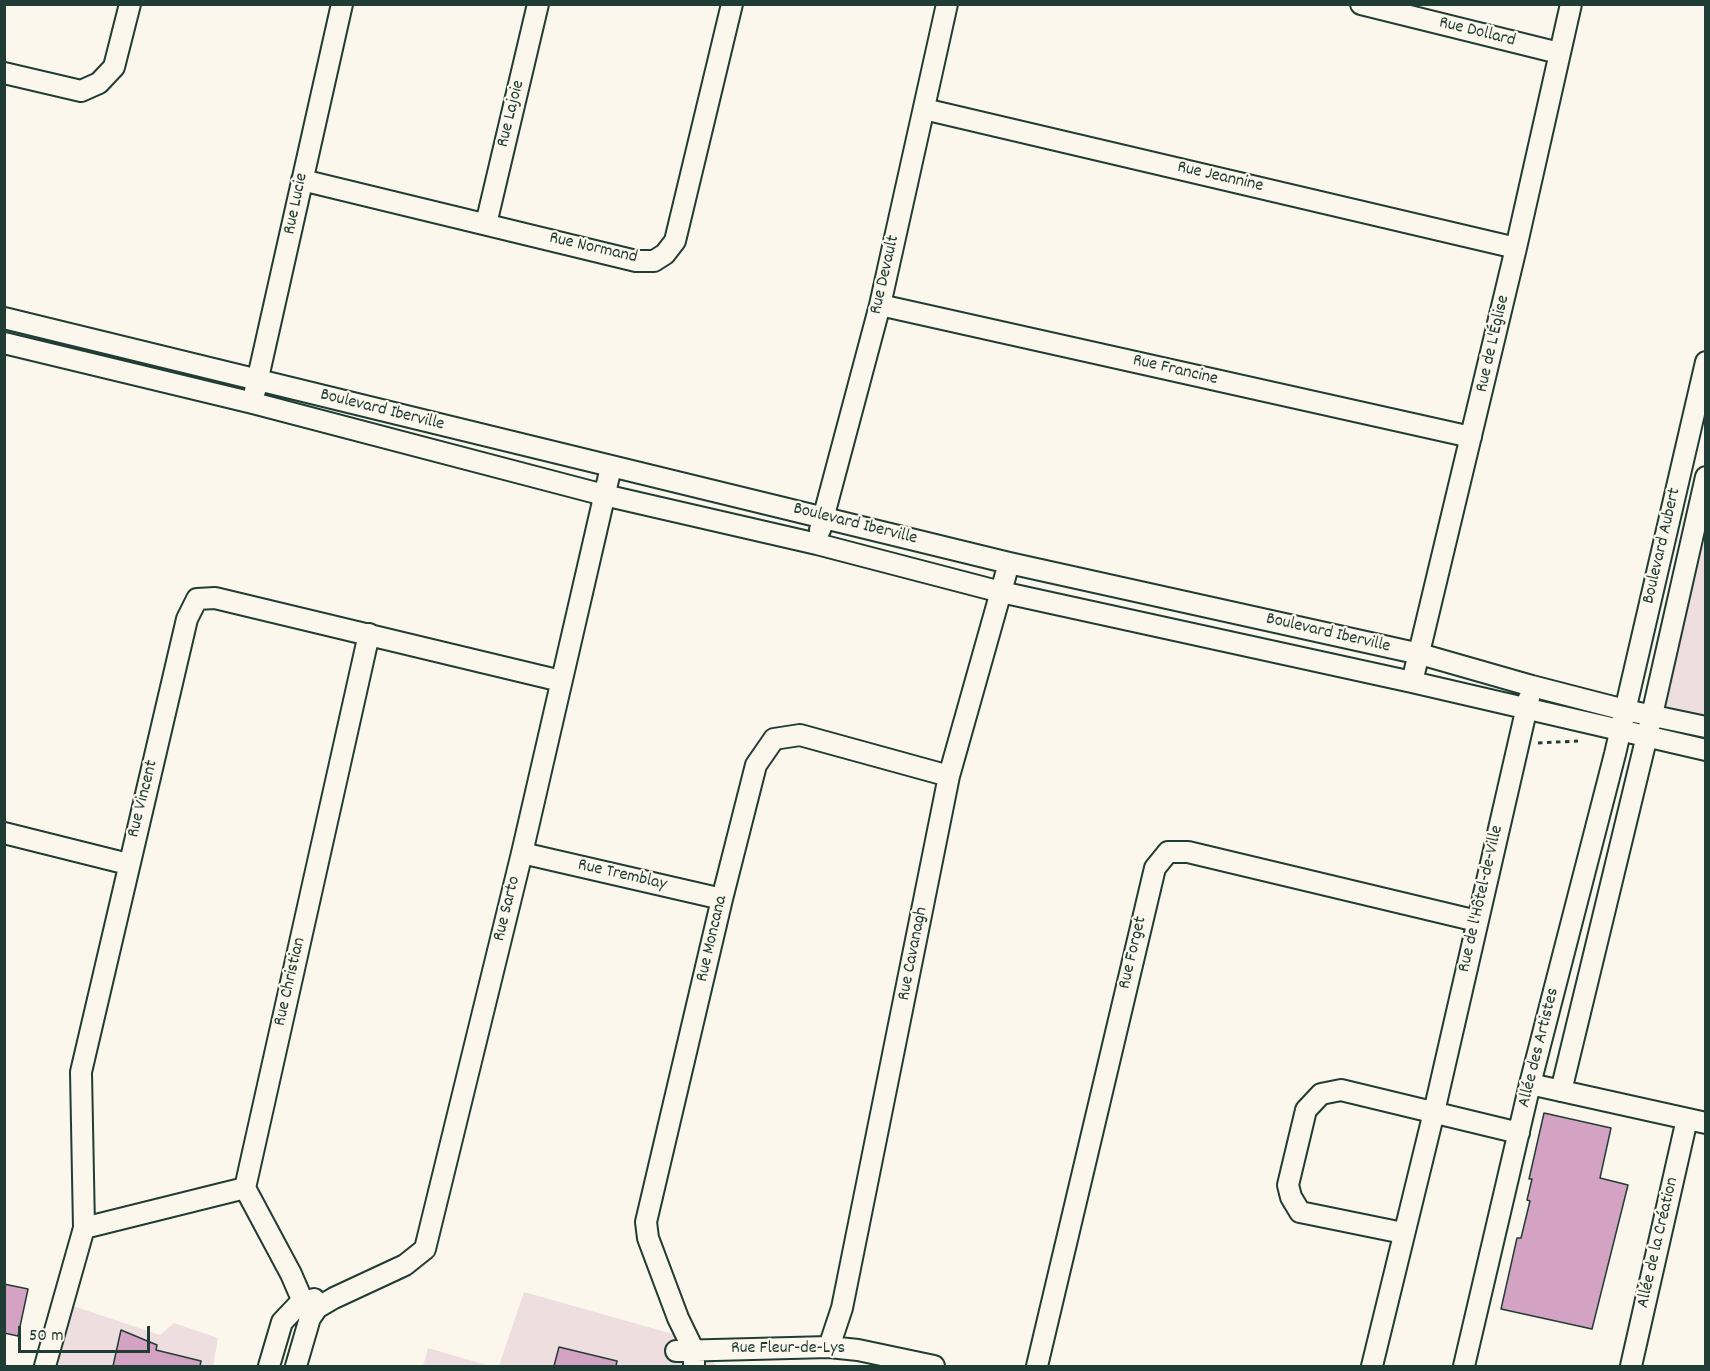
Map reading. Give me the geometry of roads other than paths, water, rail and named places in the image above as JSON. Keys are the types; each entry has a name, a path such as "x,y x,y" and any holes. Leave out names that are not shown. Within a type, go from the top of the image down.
{"street":[{"path":"4,73 81,91 99,83 114,67 130,4"},
{"name":"Rue Lucie","path":"253,403 342,4"},
{"name":"Rue Lajoie","path":"486,224 538,4"},
{"name":"Rue Normand","path":"302,180 636,261 654,261 665,254 675,240 732,4"},
{"name":"Rue Devault","path":"817,544 822,517 879,305 947,4"},
{"name":"Rue Dollard","path":"1361,4 1559,53"},
{"name":"Rue de L'Église","path":"1412,682 1472,437 1571,4"},
{"name":"Rue Jeannine","path":"924,109 1516,248"},
{"name":"Rue Francine","path":"879,305 1472,437"},
{"name":"Boulevard Iberville","path":"4,318 1010,563 1420,654 1625,710 1706,727"},
{"name":"Boulevard Iberville","path":"4,344 253,403 604,495 817,544 1001,592 1412,682 1706,750"},
{"name":"Boulevard Aubert","path":"1621,730 1706,362"},
{"name":"Rue Sarto","path":"307,1310 315,1299 334,1298 405,1265 425,1249 522,853 611,467"},
{"name":"Boulevard Aubert","path":"1561,1091 1652,715 1706,477"},
{"name":"Rue Cavanagh","path":"829,1347 842,1308 950,776 1010,563"},
{"name":"Rue Vincent","path":"45,1366 84,1228 81,1072 187,619 198,599 214,598 561,681"},
{"name":"Rue Christian","path":"245,1188 369,634"},
{"name":"Rue de l'Hôtel-de-Ville","path":"1372,1366 1434,1112 1476,921 1532,686"},
{"name":"Allée des Artistes","path":"1464,1366 1530,1083 1621,730"},
{"name":"Rue Moncana","path":"683,1359 678,1318 648,1238 646,1222 756,765 774,739 800,735 950,776"},
{"path":"4,833 128,864"},
{"name":"Rue Forget","path":"1037,1366 1155,868 1168,852 1188,852 1476,921"},
{"name":"Rue Tremblay","path":"522,853 722,899"},
{"path":"1530,1083 1696,1121"},
{"path":"1403,1233 1300,1212 1291,1197 1288,1185 1306,1110 1321,1094 1341,1090 1520,1133"},
{"name":"Allée de la Création","path":"1631,1366 1696,1121"},
{"path":"84,1228 245,1188 291,1274 307,1310 296,1366"},
{"path":"269,1366 282,1322 300,1303 307,1310"},
{"name":"Rue Fleur-de-Lys","path":"683,1359 829,1347 858,1350 934,1366"}]}
